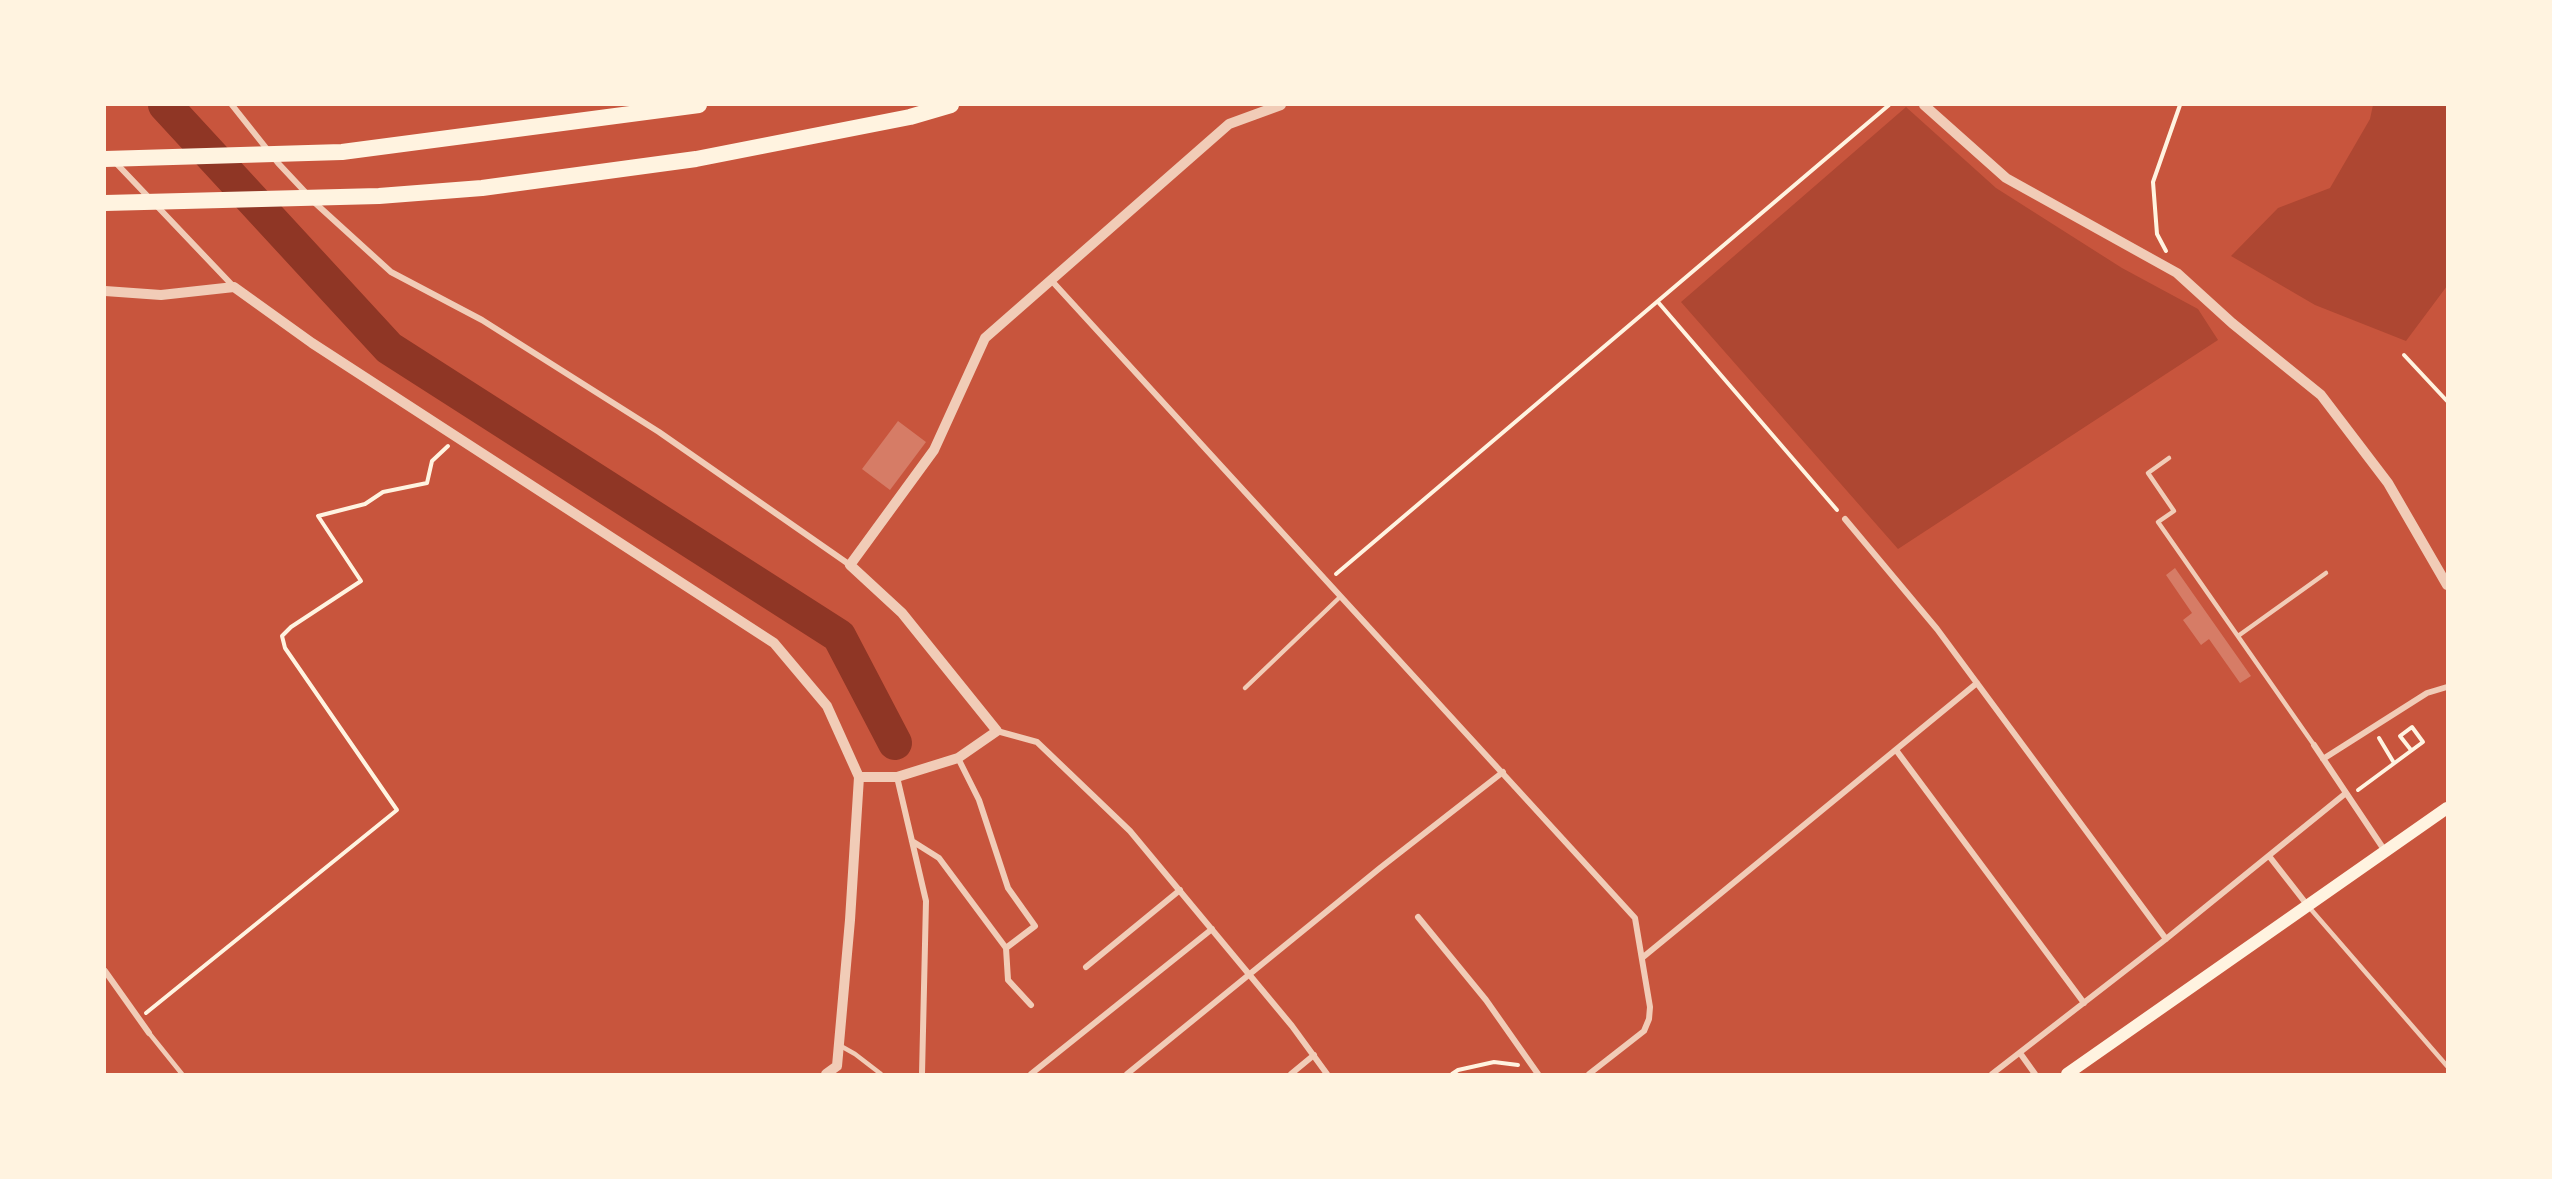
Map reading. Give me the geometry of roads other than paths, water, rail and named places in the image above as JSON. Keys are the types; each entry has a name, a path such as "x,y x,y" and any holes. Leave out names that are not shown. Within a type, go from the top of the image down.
{"highway":[{"path":"105,159 342,152 699,105"},
{"path":"105,203 379,195 482,188 696,159 910,117 951,105"}],"main road":[{"path":"2067,1074 2447,808"}],"street":[{"path":"232,105 278,163 319,207 391,272 482,320 659,432 850,565 902,613 997,731 1036,742 1130,831 1250,975 1327,1074"},
{"path":"850,565 934,450 985,338 1229,124 1281,105"},
{"path":"1924,105 2006,178 2177,273 2232,323 2321,394 2388,483 2447,585"},
{"path":"105,152 234,287 312,343 774,643 827,706 859,777 837,1066 826,1074"},
{"path":"1051,280 1635,918 1650,1007 1649,1019 1644,1031 1589,1074"},
{"path":"105,291 161,295 234,287"},
{"path":"1845,519 1937,629 2166,939"},
{"path":"1642,958 1977,683"},
{"path":"2323,759 2427,693 2447,687"},
{"path":"859,777 897,777 958,758 997,731"},
{"path":"2314,745 2386,851"},
{"path":"1896,750 2084,1003"},
{"path":"958,758 979,800 1008,888 1035,926 1006,948"},
{"path":"1126,1074 1380,868 1503,772"},
{"path":"897,777 926,902 922,1074"},
{"path":"1992,1074 2348,795"},
{"path":"912,841 939,858 1006,948 1008,980 1031,1005"},
{"path":"2269,856 2308,906"},
{"path":"1086,967 1180,890"},
{"path":"1418,917 1486,999 1538,1074"},
{"path":"1031,1074 1212,929"},
{"path":"105,971 149,1033"},
{"path":"2020,1053 2035,1074"},
{"path":"1291,1074 1314,1055"}],"lane":[{"path":"2169,458 2148,473 2174,511 2158,522 2314,745"},
{"path":"2238,636 2326,573"},
{"path":"1245,688 1340,597"},
{"path":"2308,906 2447,1066"},
{"path":"149,1033 182,1074"},
{"path":"839,1045 881,1074"}],"waterway":[{"path":"165,105 389,348 839,636 895,743"}]}
